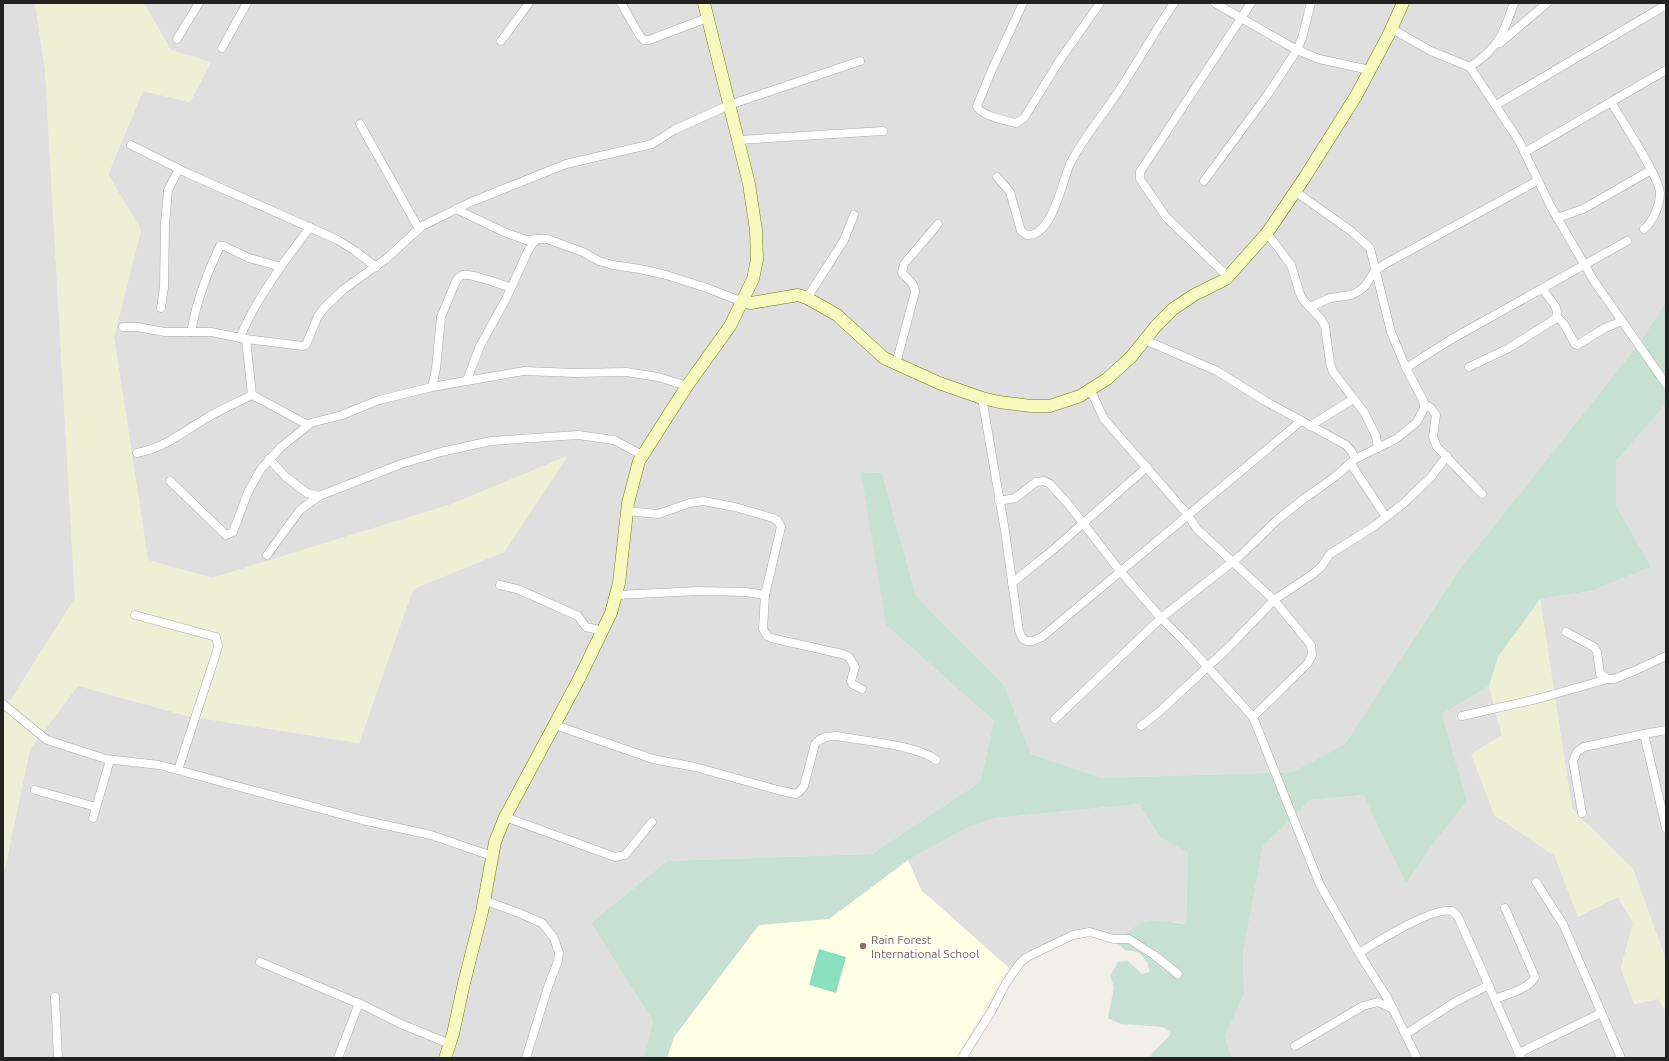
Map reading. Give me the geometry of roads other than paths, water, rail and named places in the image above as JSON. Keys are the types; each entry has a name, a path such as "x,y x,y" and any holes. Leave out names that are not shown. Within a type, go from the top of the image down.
{"street":[{"path":"177,39 199,3"},
{"path":"222,48 247,3"},
{"path":"500,41 529,3"},
{"path":"621,3 640,36 644,40 649,40 707,18"},
{"path":"445,1058 450,1044 484,900 495,842 505,817 555,725 603,631 617,595 627,511 634,474 642,455 687,386 730,326 753,279 757,260 756,230 749,184 704,3"},
{"path":"1023,3 977,106 981,112 1016,123 1024,118 1044,84 1100,3"},
{"path":"997,177 1010,192 1021,231 1027,235 1037,233 1052,214 1068,169 1084,139 1114,98 1174,3"},
{"path":"1215,3 1297,50 1319,59 1370,70"},
{"path":"1229,276 1166,217 1139,175 1251,3"},
{"path":"1204,181 1268,94 1297,50 1302,38 1311,3"},
{"path":"456,209 504,232 526,240 547,239 583,252 599,261 612,265 666,275 707,288 743,302 758,302 798,295 807,298 837,314 884,358 939,383 982,398 999,402 1031,406 1050,406 1080,396 1107,379 1131,357 1173,309 1194,294 1226,279 1267,233 1296,192 1370,70 1392,29 1402,3"},
{"path":"1494,47 1504,32 1514,3"},
{"path":"1470,67 1484,58 1494,47 1547,3"},
{"path":"1496,105 1666,5"},
{"path":"1392,29 1431,51 1470,67 1525,152 1537,181 1585,265 1666,384"},
{"path":"123,327 137,327 165,332 211,332 243,338 303,346 306,345 318,316 324,308 344,289 376,267 422,226 456,209 566,164 652,144 674,130 729,105 860,61"},
{"path":"1525,152 1666,70"},
{"path":"1611,102 1652,170 1660,193 1652,221 1644,229"},
{"path":"360,124 419,229"},
{"path":"738,140 883,131"},
{"path":"131,145 262,208 338,240 376,267"},
{"path":"161,308 164,288 165,224 168,190 179,169"},
{"path":"1557,218 1583,208 1652,170"},
{"path":"1310,306 1330,298 1351,295 1359,291 1365,286 1375,271 1385,264 1537,181"},
{"path":"1296,192 1364,241 1370,248 1391,332 1406,368 1424,404 1431,408 1436,415 1434,442 1482,494"},
{"path":"807,298 844,240 854,215"},
{"path":"896,364 916,292 912,283 902,273 902,269 904,264 938,224"},
{"path":"252,395 243,338 249,320 281,267 310,227"},
{"path":"1267,233 1291,265 1300,294 1325,326 1330,363 1334,372 1364,412 1376,436 1378,448"},
{"path":"467,380 480,346 511,288 532,244 538,239"},
{"path":"1406,368 1450,340 1543,289 1626,240"},
{"path":"191,332 194,316 206,277 220,246 224,246 249,258 281,267"},
{"path":"432,387 436,369 441,317 456,281 464,274 511,288"},
{"path":"1543,289 1557,309 1557,317 1564,324 1577,345 1605,328 1622,321"},
{"path":"1469,367 1524,339 1548,325 1557,317"},
{"path":"1145,340 1217,370 1265,401 1346,445 1352,452 1353,461 1386,517"},
{"path":"170,481 226,535 233,532 248,492 261,469 281,447 308,424 342,415 379,400 467,380 524,371 575,373 626,372 658,377 687,386"},
{"path":"1090,389 1104,419 1188,515 1197,529 1274,600 1311,645 1312,655 1308,663 1253,717"},
{"path":"252,395 308,424"},
{"path":"137,453 172,441 205,419 252,395"},
{"path":"982,398 1021,636 1026,641 1034,641 1042,637 1301,421"},
{"path":"1310,426 1353,399"},
{"path":"1055,719 1161,618 1231,561 1240,556 1277,520 1353,461 1396,439 1417,422 1424,404"},
{"path":"267,555 300,510 319,496 408,462 441,452 491,442 578,435 614,440 642,455"},
{"path":"1141,726 1159,712 1230,647 1274,600 1313,574 1321,567 1330,554 1373,527 1404,503 1431,477 1447,456"},
{"path":"269,459 286,477 307,493 319,496"},
{"path":"1012,583 1083,524 1147,467"},
{"path":"999,501 1015,498 1036,482 1044,481 1050,484 1120,571 1161,618 1253,717 1320,885 1359,953 1388,999 1417,1058"},
{"path":"627,511 658,514 703,501 735,507 773,518 778,521 781,528 765,595 763,629 767,636 849,657 855,667 851,681 852,684 862,689"},
{"path":"500,585 517,589 531,595 578,616 586,627 603,631"},
{"path":"617,595 710,591 746,592 765,595"},
{"path":"135,615 216,637 218,646 215,657 178,770"},
{"path":"1566,632 1594,647 1600,674 1608,679"},
{"path":"1462,716 1537,699 1608,679 1614,679 1666,656"},
{"path":"3,704 46,740 110,760 159,765 362,820 431,835 492,856"},
{"path":"555,725 653,759 696,767 760,786 796,794 804,786 815,744 818,740 827,736 837,736 905,748 931,756 936,760"},
{"path":"1582,812 1573,761 1579,749 1617,739 1666,730"},
{"path":"1644,734 1666,828"},
{"path":"93,818 110,760"},
{"path":"35,790 96,807"},
{"path":"505,817 615,857 625,855 652,822"},
{"path":"1536,882 1562,924 1621,1058"},
{"path":"484,900 519,913 542,924 554,938 559,953 558,961 543,1001 526,1058"},
{"path":"1495,999 1526,986 1532,982 1535,977 1505,908"},
{"path":"1359,953 1397,930 1441,911 1452,911 1459,919 1520,1055 1601,1013"},
{"path":"962,1058 991,1012 1006,983 1020,963 1027,957 1073,935 1090,932 1113,940 1129,939 1154,955 1178,974"},
{"path":"260,962 359,1003 401,1024 450,1044"},
{"path":"1406,1034 1455,1002 1489,985"},
{"path":"55,997 58,1058"},
{"path":"1295,1046 1363,1006 1378,1002 1393,1009"},
{"path":"338,1058 359,1003"}],"place":[{"name":"Rain Forest International School","path":"863,946"}]}
